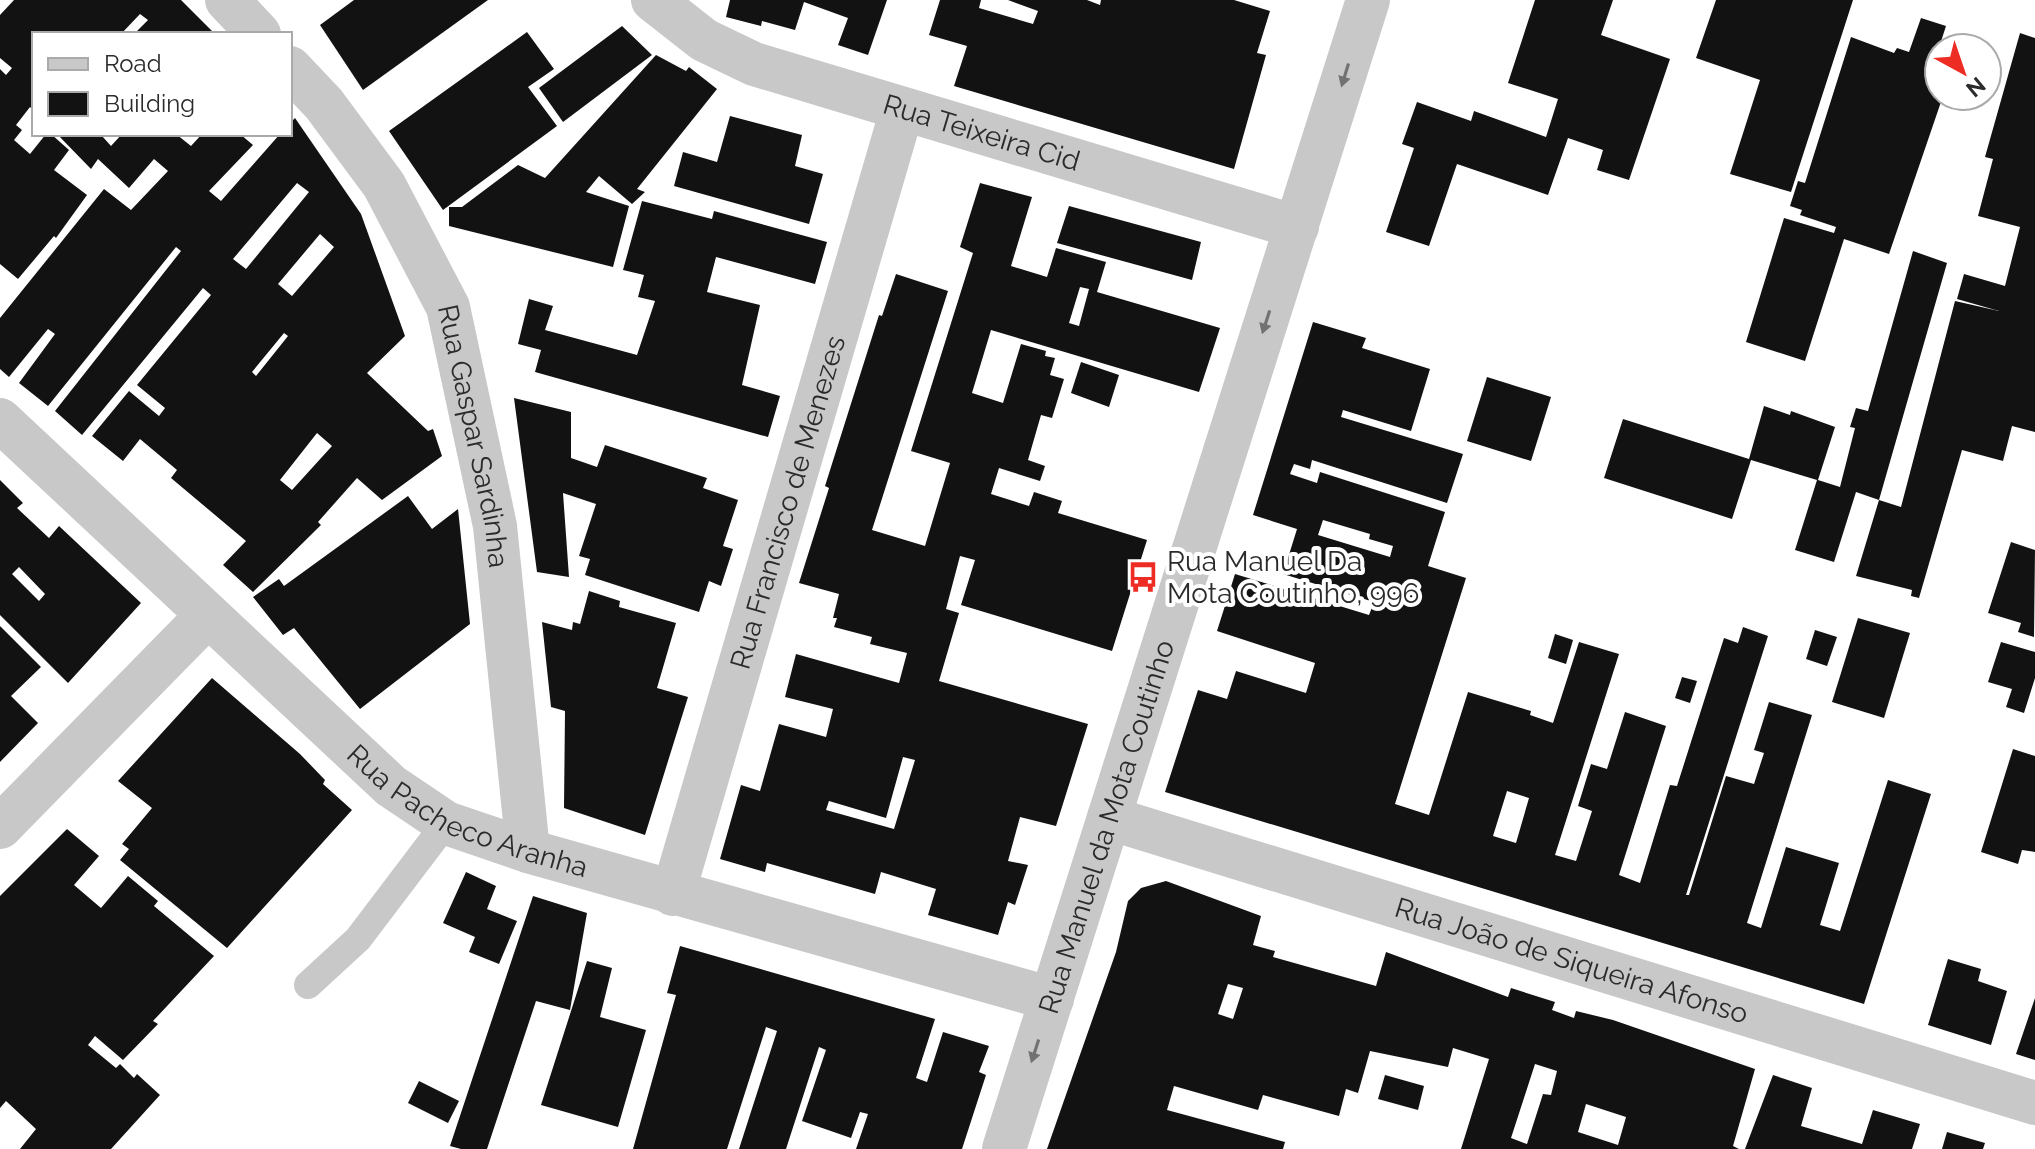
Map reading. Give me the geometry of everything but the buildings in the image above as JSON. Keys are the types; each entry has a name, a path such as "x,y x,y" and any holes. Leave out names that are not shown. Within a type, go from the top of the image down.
{"street":[{"path":"227,0 257,32"},
{"name":"Rua Manuel da Mota Coutinho","path":"1004,1149 1368,0"},
{"name":"Rua Teixeira Cid","path":"664,10 704,40 754,64 1297,227"},
{"name":"Rua Gaspar Sardinha","path":"292,70 324,104 384,185 448,307 495,526 528,851"},
{"name":"Rua Francisco de Menezes","path":"673,894 902,110"},
{"name":"Rua Pacheco Aranha","path":"0,420 391,786 446,823 673,894 1052,999"},
{"path":"0,827 207,616"},
{"name":"Rua João de Siqueira Afonso","path":"1109,818 2035,1103"}],"lane":[{"path":"308,985 358,939 446,823"}],"place":[{"name":"Rua Manuel Da Mota Coutinho, 996","path":"1143,577"}]}
